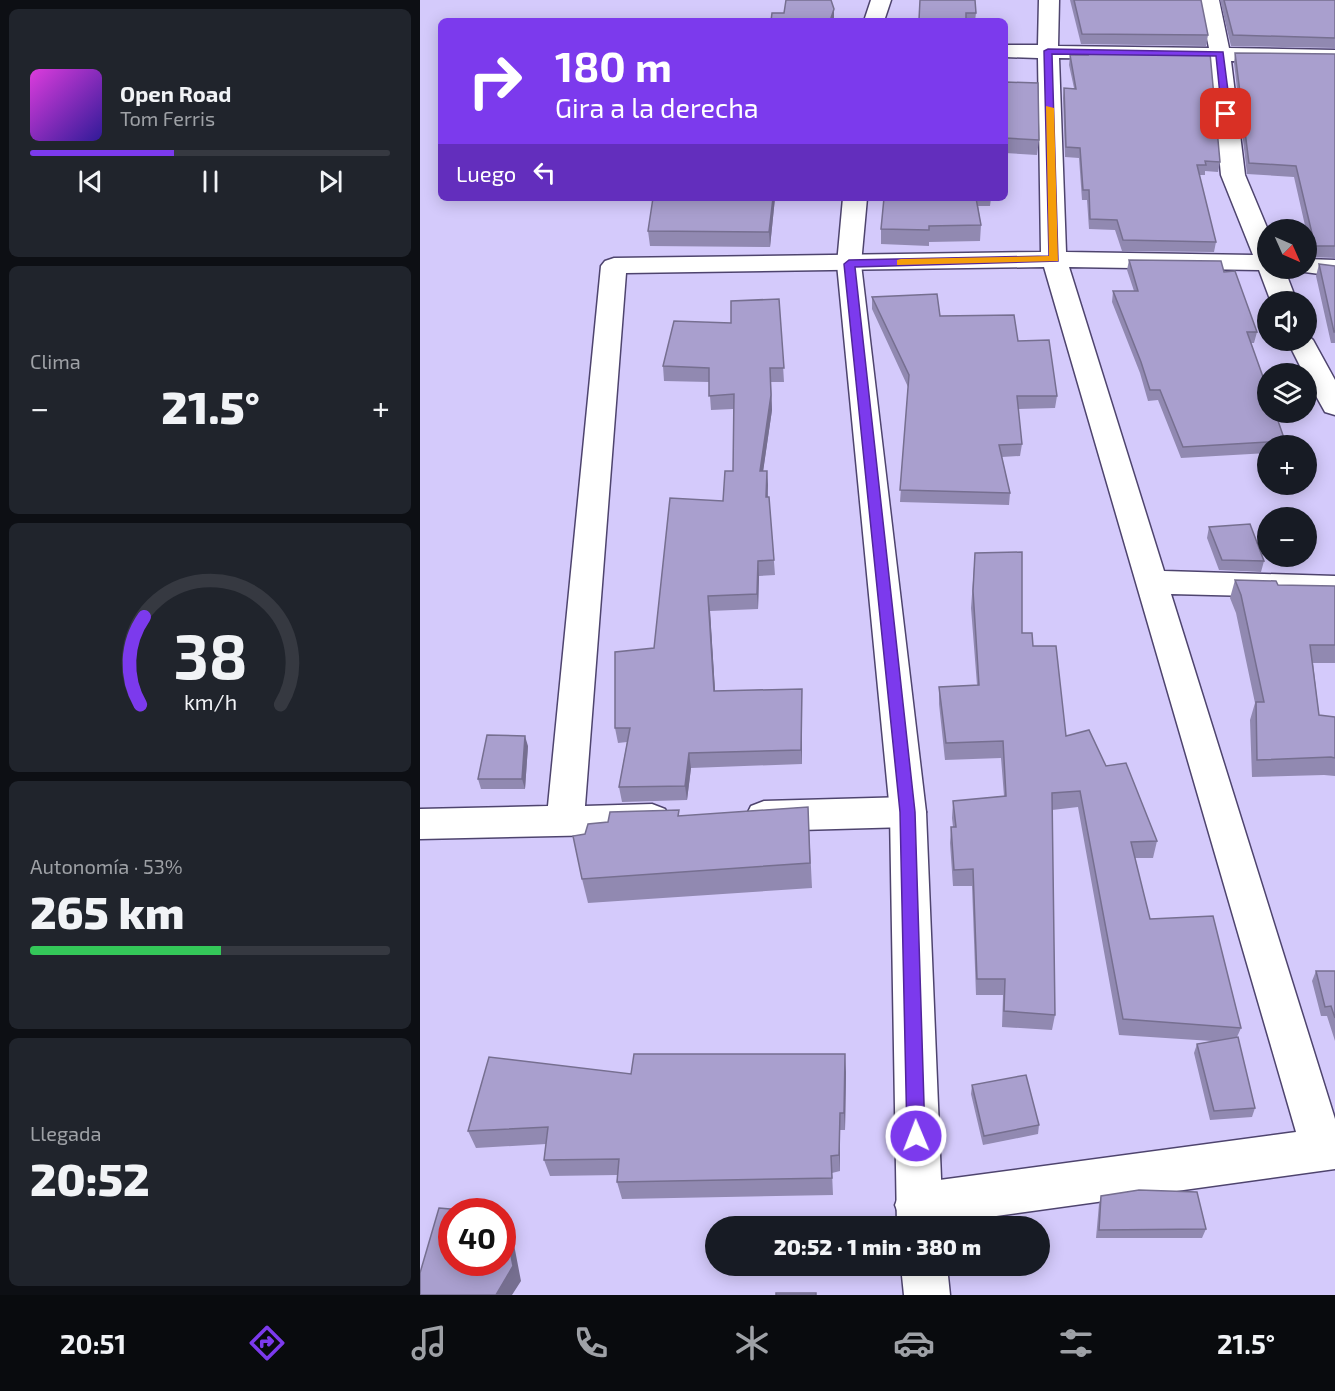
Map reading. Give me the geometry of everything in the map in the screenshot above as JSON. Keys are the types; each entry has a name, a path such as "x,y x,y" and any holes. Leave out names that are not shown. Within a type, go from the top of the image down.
{"street":[{"path":"875,18 881,0"},
{"path":"855,201 849,264 908,812 919,1216 1329,1149 1054,259 1048,51 1049,0"},
{"path":"1209,0 1220,54 1233,175 1257,235"},
{"path":"1008,51 1335,56"},
{"path":"565,822 614,266 1054,259 1257,262"},
{"path":"1317,267 1335,268"},
{"path":"1306,351 1335,406"},
{"path":"1152,582 1335,586"},
{"path":"730,817 908,812"},
{"path":"420,824 683,818"},
{"path":"925,1276 927,1295"}],"building":[{"path":"786,0 831,0 834,9 831,18 771,18 772,13 784,13"},
{"path":"920,0 975,0 976,13 966,13 966,18 919,18"},
{"path":"1074,0 1201,0 1208,35 1082,34"},
{"path":"1224,0 1335,0 1335,38 1233,35"},
{"path":"1086,51 1210,53 1220,162 1205,161 1206,165 1197,165 1216,242 1123,240 1117,220 1090,219 1089,190 1083,190 1080,148 1066,147 1064,88 1076,89 1070,55 1088,55"},
{"path":"1235,53 1335,54 1335,246 1317,246 1317,219 1309,219 1296,166 1249,163"},
{"path":"1008,82 1038,83 1039,140 1008,138"},
{"path":"653,201 773,201 769,232 648,231"},
{"path":"884,201 977,201 981,225 929,226 929,230 881,229"},
{"path":"1129,260 1221,261 1224,272 1235,271 1257,332 1247,332 1258,363 1257,423 1279,423 1283,435 1257,435 1257,443 1183,447 1160,390 1150,390 1113,291 1138,291"},
{"path":"1319,264 1335,266 1335,332 1334,332"},
{"path":"937,294 940,316 1014,315 1018,341 1049,340 1057,396 1017,396 1022,444 999,445 1010,493 900,490 909,375 872,297"},
{"path":"779,299 784,368 770,368 771,395 760,471 767,471 766,497 769,497 774,560 758,561 757,594 708,596 714,691 802,689 801,750 689,753 685,786 619,787 630,728 615,728 615,652 654,648 670,498 723,501 725,471 733,471 734,394 709,396 709,368 663,366 674,321 731,323 731,301"},
{"path":"1250,524 1257,542 1257,561 1222,560 1209,527"},
{"path":"1022,552 1022,633 1032,633 1033,646 1056,646 1066,736 1089,730 1106,766 1126,763 1157,841 1131,842 1150,919 1213,916 1241,1028 1123,1019 1080,791 1052,793 1055,1015 1004,1011 1005,979 977,979 973,869 954,870 951,827 956,827 953,801 1006,796 1003,741 946,743 939,687 979,685 973,591 975,553"},
{"path":"1235,580 1276,581 1278,585 1335,586 1335,645 1310,645 1319,715 1335,717 1335,758 1257,760 1256,702 1264,702 1241,595"},
{"path":"487,735 525,736 522,779 478,779"},
{"path":"808,807 810,863 582,879 573,836 585,834 588,824 608,822 610,812 679,810 678,816"},
{"path":"1316,971 1335,971 1335,1018 1331,1006 1325,1007"},
{"path":"1238,1037 1255,1108 1214,1111 1197,1044"},
{"path":"634,1054 845,1054 844,1113 840,1113 839,1155 831,1156 832,1178 617,1182 619,1159 544,1160 548,1127 468,1131 489,1057 631,1074"},
{"path":"1026,1075 1039,1125 984,1136 972,1085"},
{"path":"1139,1190 1197,1192 1206,1229 1099,1230 1101,1196"},
{"path":"438,1211 438,1276 507,1276 496,1295 420,1295 420,1273"},
{"path":"776,1293 816,1293 816,1295 776,1295"}],"slow traffic":[{"path":"901,262 1054,259 1050,108"}],"route":[{"path":"916,1136 908,812 849,264 1054,259 1048,51 1220,54 1226,114"}]}
